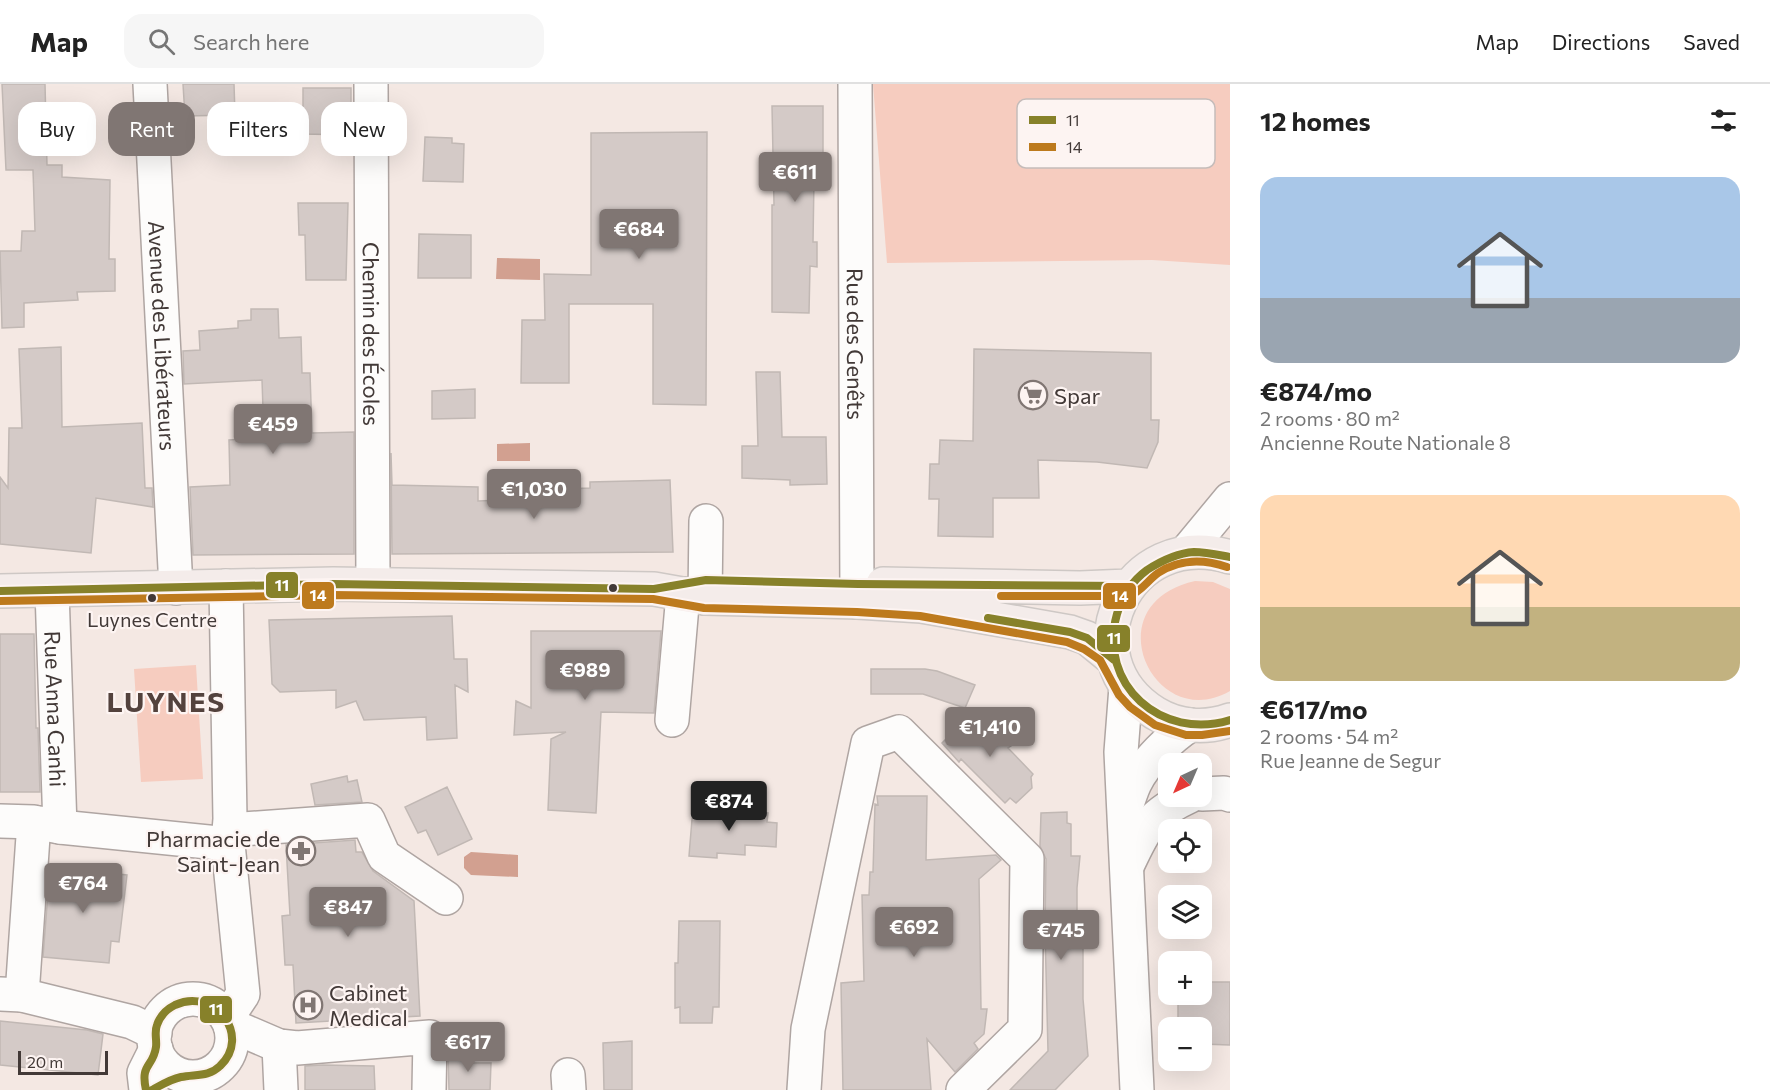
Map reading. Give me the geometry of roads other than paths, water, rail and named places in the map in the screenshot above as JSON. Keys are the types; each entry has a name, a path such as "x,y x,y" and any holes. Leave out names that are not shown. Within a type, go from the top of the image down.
{"main road":[{"path":"1120,673 1111,634 1116,609 1128,586 1154,563 1187,551 1213,551 1230,557"},
{"path":"0,591 373,584 858,593 1128,586"},
{"path":"858,593 1070,632 1087,638 1120,673 1143,705 1165,719 1214,729"}],"street":[{"name":"Avenue des Libérateurs","path":"150,84 176,588"},
{"name":"Chemin des Écoles","path":"371,84 373,584"},
{"name":"Rue des Genêts","path":"855,84 858,593"},
{"path":"1187,551 1230,499"},
{"path":"672,720 687,590 706,520"},
{"path":"221,1015 243,994 236,939 229,831 238,585"},
{"name":"Rue Anna Canhi","path":"11,994 47,825 52,591"},
{"path":"1120,673 1121,752 1137,1090"},
{"path":"1124,813 1136,781 1157,754 1179,732 1214,729"},
{"path":"804,1090 808,1029 868,742 899,732 1027,859 1025,1029 963,1090"},
{"path":"1212,794 1230,795"},
{"path":"1126,868 1147,826 1168,807"},
{"path":"0,821 47,825 229,831 368,820 384,856 446,898"},
{"path":"11,994 152,1029"},
{"path":"146,1090 144,1073 152,1029 178,1002 193,999 221,1015 276,1075"},
{"path":"152,1029 162,1061 172,1071 185,1076 199,1077 212,1072 223,1063 230,1051 232,1038 221,1015"},
{"path":"276,1075 297,1048 430,1036 429,1090"},
{"path":"223,1063 276,1075"},
{"path":"152,1090 185,1076"}],"place":[{"name":"Spar","path":"1033,395"},
{"name":"Luynes Centre","path":"152,598"},
{"name":"Pharmacie de Saint-Jean","path":"301,851"},
{"name":"Cabinet Medical","path":"308,1005"}],"district":[{"name":"LUYNES","path":"166,701"}]}
